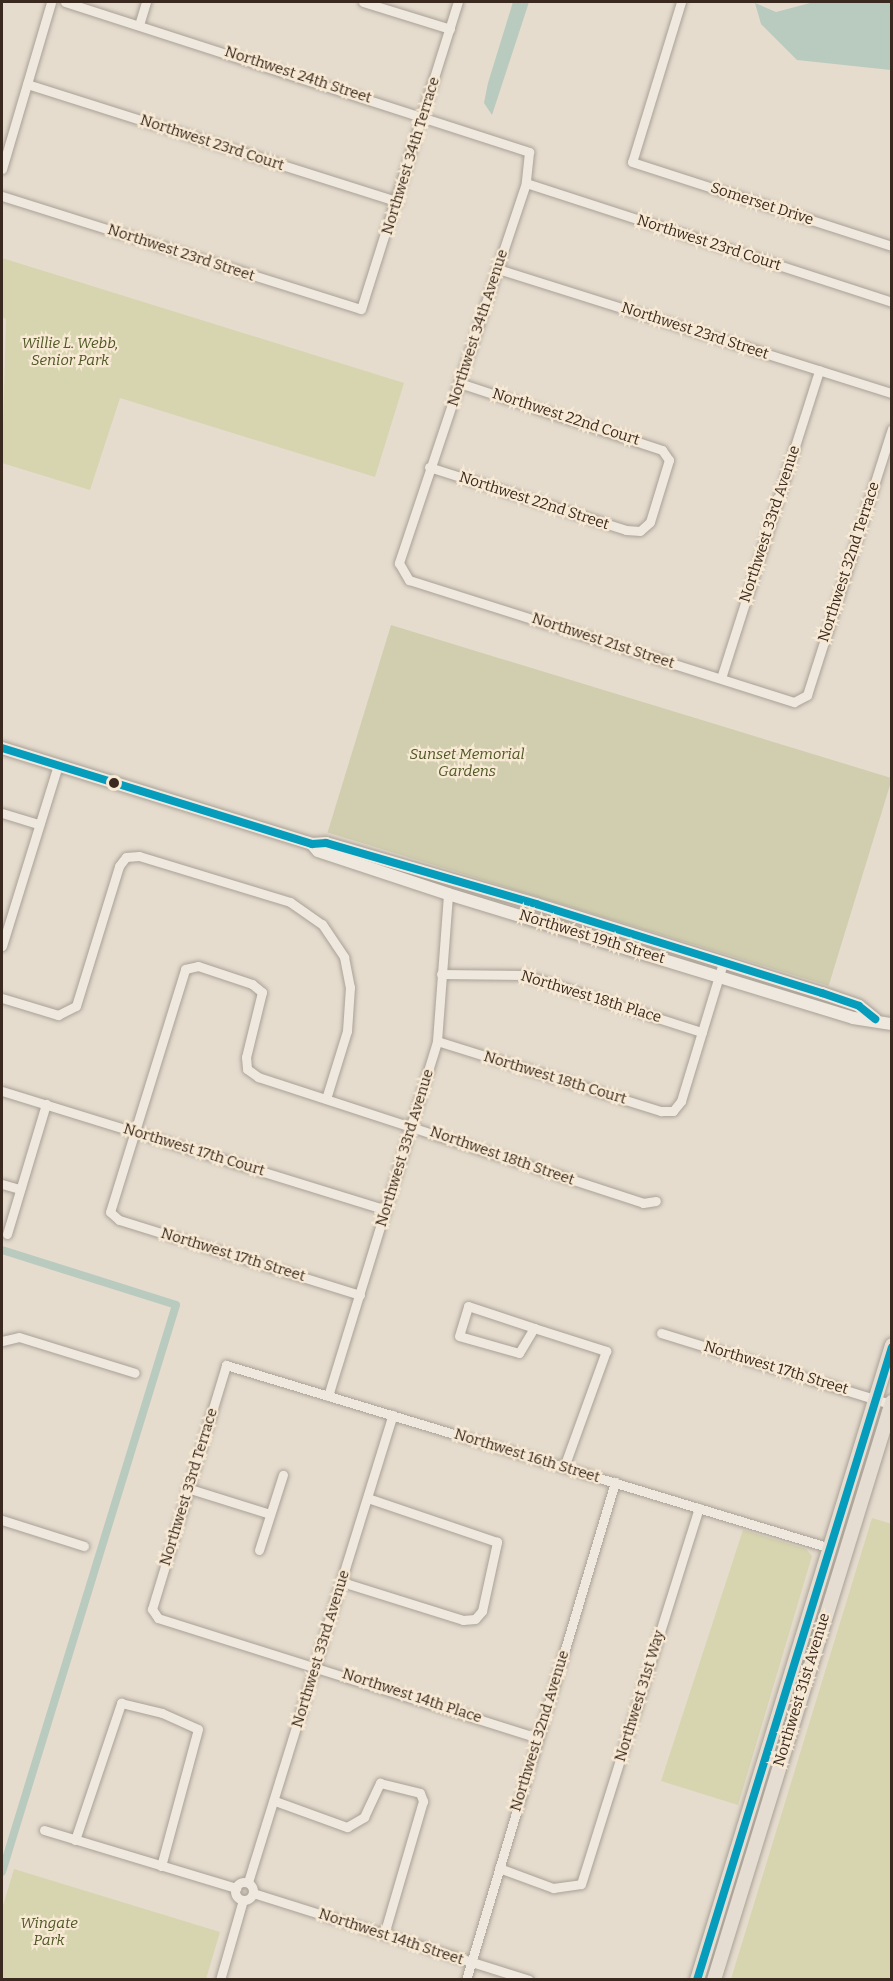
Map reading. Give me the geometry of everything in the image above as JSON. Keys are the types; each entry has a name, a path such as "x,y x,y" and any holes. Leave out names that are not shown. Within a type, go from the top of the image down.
{"main road":[{"name":"Northwest 31st Avenue","path":"697,1980 827,1547 891,1345"},
{"name":"Northwest 31st Avenue","path":"714,1980 837,1572 891,1403"},
{"path":"827,1547 837,1572"}],"street":[{"path":"2,169 51,2"},
{"name":"Northwest 24th Street","path":"65,2 424,116 529,152"},
{"path":"139,25 146,2"},
{"path":"363,2 450,29"},
{"name":"Northwest 34th Terrace","path":"361,309 398,201 458,2"},
{"name":"Somerset Drive","path":"681,2 632,162 891,246"},
{"name":"Northwest 23rd Court","path":"27,84 398,201"},
{"name":"Northwest 34th Avenue","path":"402,572 399,563 429,467 462,384 526,183 529,152"},
{"name":"Northwest 23rd Court","path":"526,183 891,302"},
{"name":"Northwest 23rd Street","path":"2,196 361,309"},
{"name":"Northwest 23rd Street","path":"498,269 891,393"},
{"name":"Northwest 33rd Avenue","path":"721,678 819,370"},
{"name":"Northwest 22nd Court","path":"462,384 655,446 666,454 650,522 640,531"},
{"name":"Northwest 32nd Terrace","path":"807,695 891,429"},
{"name":"Northwest 22nd Street","path":"429,467 640,531"},
{"name":"Northwest 21st Street","path":"402,572 409,579 794,702 807,695"},
{"name":"Northwest 19th Street","path":"2,748 312,844 408,866 723,963 859,1006 875,1019"},
{"path":"2,946 58,765"},
{"path":"2,813 39,824"},
{"name":"Northwest 19th Street","path":"312,844 318,851 448,894 719,975 853,1018 875,1019 891,1024"},
{"path":"2,998 68,1014 76,1006 126,857 139,856 291,902 322,924 344,957 350,987 347,1031 326,1099"},
{"name":"Northwest 33rd Avenue","path":"328,1396 437,1041 448,894"},
{"path":"2,907 13,911"},
{"path":"702,1032 723,963"},
{"name":"Northwest 18th Street","path":"131,1131 184,969 198,966 252,984 262,992 247,1069 326,1099 412,1125 631,1199 656,1201"},
{"name":"Northwest 18th Place","path":"441,974 524,975 702,1032"},
{"name":"Northwest 18th Court","path":"437,1041 661,1112 673,1111 681,1101 702,1032"},
{"name":"Northwest 17th Court","path":"2,1091 386,1210"},
{"path":"7,1234 46,1104"},
{"name":"Northwest 17th Street","path":"131,1131 110,1212 119,1220 360,1295"},
{"path":"2,1184 20,1190"},
{"path":"534,1328 519,1353 459,1336 468,1306 606,1351 564,1467"},
{"name":"Northwest 17th Street","path":"661,1333 891,1403"},
{"path":"2,1341 19,1337 135,1373"},
{"name":"Northwest 16th Street","path":"226,1365 827,1547"},
{"name":"Northwest 33rd Terrace","path":"152,1609 226,1365"},
{"name":"Northwest 33rd Avenue","path":"248,1882 393,1415"},
{"path":"259,1550 283,1475"},
{"name":"Northwest 32nd Avenue","path":"466,1980 615,1482"},
{"path":"187,1488 270,1514"},
{"path":"342,1582 463,1620 476,1619 500,1551 497,1542 368,1498"},
{"name":"Northwest 31st Way","path":"499,1868 553,1888 581,1884 699,1508"},
{"path":"2,1520 84,1546"},
{"name":"Northwest 14th Place","path":"152,1609 158,1618 316,1666 538,1738"},
{"path":"75,1840 121,1703 162,1713 198,1730 161,1866"},
{"path":"275,1801 346,1827 364,1817 380,1783 420,1793 423,1801 384,1934"},
{"path":"44,1830 236,1888 248,1882 254,1893 243,1900 220,1980"},
{"path":"236,1888 243,1900"},
{"name":"Northwest 14th Street","path":"254,1893 529,1980"}],"green space":[{"name":"Willie L. Webb, Senior Park","path":"2,258 404,383 375,477 120,398 90,490 2,463 6,319 2,317"},
{"name":"Sunset Memorial Gardens","path":"391,625 892,778 829,986 328,833"},
{"path":"872,1518 892,1524 891,1979 731,1979"},
{"path":"743,1530 806,1549 812,1556 738,1805 661,1781"},
{"name":"Wingate Park","path":"14,1869 220,1932 206,1979 2,1979 2,1909"}],"shaded area":[{"path":"513,2 529,2 492,115 484,103"},
{"path":"814,2 891,2 891,70 797,60 761,24 755,3 776,12"}],"waterway":[{"path":"2,1250 176,1305 2,1872"}],"transit line":[{"path":"2,748 312,844 326,843 536,904 822,993 859,1006 875,1019"},
{"path":"697,1980 892,1347"}]}
